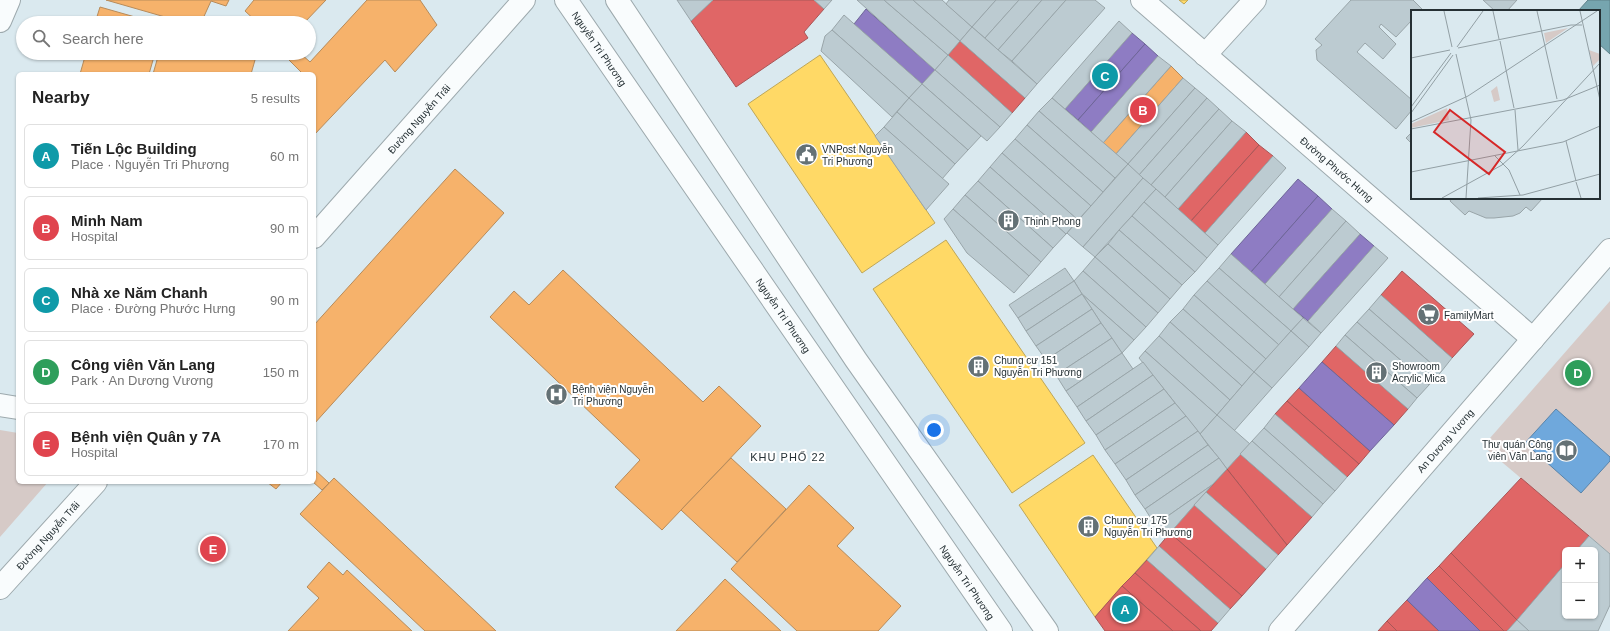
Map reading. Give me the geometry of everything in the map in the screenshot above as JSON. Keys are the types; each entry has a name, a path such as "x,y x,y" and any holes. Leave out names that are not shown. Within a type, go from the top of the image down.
{"main road":[{"path":"0,21 9,0"},
{"name":"Đường Nguyễn Trãi","path":"316,235 524,0"},
{"name":"Nguyễn Tri Phương","path":"566,0 1001,631"},
{"path":"617,0 856,360 1047,631"},
{"name":"Đường Phước Hưng","path":"1142,0 1533,339"},
{"path":"1205,55 1254,0"},
{"name":"An Dương Vương","path":"1280,631 1610,250"},
{"path":"828,381 856,360"},
{"path":"0,405 16,408"},
{"name":"Đường Nguyễn Trãi","path":"0,588 94,484"}],"shaded area":[{"path":"1610,301 1610,554 1483,446"},
{"path":"0,430 16,433 16,484 46,484 0,537"}],"building: Homes":[{"path":"1179,0 1188,0 1184,4"},
{"path":"820,55 935,223 862,273 748,104"},
{"name":"Chung cư 151 Nguyễn Tri Phương","path":"946,240 1085,443 1012,493 873,289"},
{"name":"Chung cư 175 Nguyễn Tri Phương","path":"1093,455 1157,548 1095,617 1019,505"}],"building: Shops":[{"path":"713,0 814,0 824,9 804,32 808,38 736,87 691,21"},
{"path":"960,41 1025,98 1012,113 948,55"},
{"path":"1246,132 1259,145 1191,221 1178,209"},
{"path":"1259,145 1273,156 1205,233 1191,221"},
{"name":"FamilyMart","path":"1402,271 1474,334 1452,358 1381,295"},
{"path":"1336,346 1408,409 1394,425 1322,362"},
{"path":"1299,388 1370,451 1359,464 1287,401"},
{"path":"1287,401 1359,464 1347,477 1275,414"},
{"path":"1240,454 1312,517 1287,545 1227,469"},
{"path":"1227,469 1287,545 1278,555 1206,492"},
{"path":"1521,478 1589,536 1580,547 1562,547 1562,568 1517,620 1451,553"},
{"path":"1194,505 1266,569 1242,596 1170,533"},
{"path":"1170,533 1242,596 1230,609 1159,546"},
{"path":"1451,553 1517,620 1507,631 1504,631 1439,566"},
{"path":"1147,560 1218,623 1211,631 1201,631 1135,573"},
{"path":"1439,566 1504,631 1480,631 1427,578"},
{"path":"1135,573 1201,631 1173,631 1122,586"},
{"path":"1122,586 1173,631 1105,631 1095,617"},
{"path":"1407,600 1439,631 1397,631 1387,621"},
{"path":"1387,621 1397,631 1378,631"}],"building: Offices":[{"path":"866,9 935,70 922,84 854,24"},
{"path":"1132,33 1145,44 1078,120 1065,109"},
{"path":"1145,44 1158,56 1091,132 1078,120"},
{"path":"1298,179 1318,196 1251,272 1231,254"},
{"path":"1318,196 1332,209 1265,284 1251,272"},
{"path":"1360,234 1374,246 1308,321 1293,309"},
{"path":"1322,362 1394,425 1370,451 1299,388"},
{"path":"1427,578 1480,631 1439,631 1407,600"}],"building: Schools":[{"name":"Thư quán Công viên Văn Lang","path":"1556,409 1610,457 1610,461 1581,493 1525,443"}],"building: Health":[{"path":"106,0 229,0 226,6 211,1 204,16 162,16"},
{"path":"254,0 326,0 311,16 250,16 245,11"},
{"path":"367,0 420,0 437,25 395,72 385,60 316,133 316,72 301,72 289,60 308,60 310,62 312,60 316,60 316,55"},
{"path":"100,7 132,16 97,16"},
{"path":"84,60 153,60 150,72 81,72"},
{"path":"157,60 255,60 252,72 154,72"},
{"path":"1171,66 1183,78 1116,154 1103,143"},
{"path":"455,169 504,213 316,422 316,323"},
{"name":"Bệnh viện Nguyễn Tri Phương","path":"563,270 703,402 719,386 761,426 662,530 615,487 640,460 490,317 514,291 529,305"},
{"path":"731,458 786,509 737,562 681,510"},
{"path":"316,471 329,483 322,490 315,484"},
{"path":"334,478 496,631 425,631 300,514"},
{"path":"270,484 280,484 276,489"},
{"path":"809,485 854,528 837,546 901,606 878,631 797,631 731,569"},
{"path":"329,562 343,575 347,570 412,631 288,631 319,598 307,587"},
{"path":"725,579 781,631 676,631"}],"building: Public":[{"path":"1588,0 1610,0 1610,54 1600,45 1600,10 1579,10"}],"building: Other":[{"path":"677,0 713,0 691,21"},
{"path":"814,0 832,0 824,9"},
{"path":"857,0 884,0 948,55 935,70"},
{"path":"884,0 913,0 960,41 948,55"},
{"path":"913,0 942,0 972,27 960,41"},
{"path":"949,0 996,0 972,27 946,4"},
{"path":"996,0 1019,0 985,38 972,27"},
{"path":"1019,0 1042,0 998,50 985,38"},
{"path":"1042,0 1066,0 1012,61 998,50"},
{"path":"1066,0 1095,0 1105,8 1037,84 1012,61"},
{"path":"1351,0 1413,0 1422,9 1411,10 1411,21 1396,37 1381,24 1379,27 1396,44 1383,59 1365,43 1357,52 1411,99 1411,111 1396,129 1317,60 1316,50 1322,45 1315,39"},
{"path":"1483,0 1517,0 1508,10 1494,10"},
{"path":"844,15 922,84 909,98 832,30"},
{"path":"1119,21 1132,33 1065,109 1052,98"},
{"path":"972,27 1037,84 1025,98 960,41"},
{"path":"832,30 909,98 892,117 821,51 825,36"},
{"path":"948,55 1012,113 1000,127 935,70"},
{"path":"1158,56 1171,66 1103,143 1091,132"},
{"path":"935,70 1000,127 987,141 922,84"},
{"path":"1183,78 1195,88 1128,164 1116,154"},
{"path":"922,84 981,136 968,150 909,98"},
{"path":"1195,88 1207,98 1139,175 1128,164"},
{"path":"909,98 968,150 955,164 897,112"},
{"path":"1052,98 1128,164 1115,178 1039,111"},
{"path":"1207,98 1219,109 1151,185 1139,175"},
{"path":"1219,109 1232,121 1165,197 1151,185"},
{"path":"1039,111 1115,178 1103,192 1027,125"},
{"path":"897,112 955,164 942,179 884,127"},
{"path":"1232,121 1246,132 1178,209 1165,197"},
{"path":"1027,125 1103,192 1091,206 1015,139"},
{"path":"884,127 949,184 926,210 875,136"},
{"path":"1411,133 1411,143 1406,138"},
{"path":"1015,139 1091,206 1078,220 1002,153"},
{"path":"1002,153 1078,220 1066,234 990,167"},
{"path":"1273,156 1286,168 1218,245 1205,233"},
{"path":"1128,164 1143,178 1083,247 1067,233"},
{"path":"990,167 1066,234 1053,248 978,181"},
{"path":"1143,178 1156,189 1095,257 1083,247"},
{"name":"Thịnh Phong","path":"978,181 1053,248 1041,262 965,195"},
{"path":"1156,189 1218,245 1207,258 1144,202"},
{"path":"965,195 1041,262 1029,276 953,209"},
{"path":"1451,199 1542,199 1531,211 1526,207 1520,213 1513,216 1494,218 1486,218 1469,211 1465,215 1450,201"},
{"path":"1144,202 1207,258 1195,272 1132,216"},
{"path":"953,209 1029,276 1014,293 967,253 944,219"},
{"path":"1332,209 1346,221 1279,297 1265,284"},
{"path":"1132,216 1195,272 1182,285 1119,230"},
{"path":"1346,221 1360,234 1293,309 1279,297"},
{"path":"1119,230 1182,285 1170,299 1108,244"},
{"path":"1108,244 1170,299 1158,313 1095,257"},
{"path":"1374,246 1388,258 1321,333 1308,321"},
{"path":"1231,254 1303,318 1291,331 1219,268"},
{"path":"1095,257 1158,313 1146,327 1083,271"},
{"path":"1065,268 1074,281 1018,318 1009,305"},
{"path":"1219,268 1291,331 1279,345 1207,281"},
{"path":"1083,271 1146,327 1134,340 1082,294 1074,281"},
{"path":"1074,281 1082,294 1026,331 1018,318"},
{"path":"1207,281 1279,345 1266,359 1194,295"},
{"path":"1082,294 1134,340 1122,353 1101,323"},
{"path":"1082,294 1092,309 1036,346 1026,331"},
{"path":"1194,295 1266,359 1254,372 1183,309"},
{"path":"1381,295 1452,358 1441,372 1369,309"},
{"path":"1092,309 1101,323 1046,360 1036,346"},
{"path":"1183,309 1254,372 1242,386 1170,322"},
{"path":"1369,309 1441,372 1429,385 1357,322"},
{"path":"1303,318 1321,333 1309,347 1291,331"},
{"path":"1170,322 1242,386 1230,400 1159,336"},
{"path":"1357,322 1429,385 1417,398 1345,335"},
{"path":"1101,323 1112,338 1056,375 1046,360"},
{"path":"1291,331 1309,347 1272,388 1254,372"},
{"name":"Showroom Acrylic Mica","path":"1345,335 1417,398 1408,409 1336,346"},
{"path":"1159,336 1230,400 1217,415 1145,351"},
{"path":"1112,338 1122,353 1066,391 1056,375"},
{"path":"1145,351 1217,415 1200,434 1139,358"},
{"path":"1122,353 1133,369 1077,407 1066,391"},
{"path":"1143,362 1153,375 1086,421 1077,407"},
{"path":"1254,372 1272,388 1234,431 1217,415"},
{"path":"1153,375 1164,389 1096,435 1086,421"},
{"path":"1164,389 1175,403 1105,450 1096,435"},
{"path":"1175,403 1186,416 1115,464 1105,450"},
{"path":"1275,414 1347,477 1335,491 1264,428"},
{"path":"1217,415 1250,444 1227,469 1200,434"},
{"path":"1186,416 1198,431 1126,480 1115,464"},
{"path":"1264,428 1335,491 1323,504 1252,441"},
{"path":"1198,431 1208,445 1135,495 1126,480"},
{"path":"1252,441 1323,504 1312,517 1240,454"},
{"path":"1208,445 1219,458 1145,509 1135,495"},
{"path":"1219,458 1227,469 1212,485 1155,525 1145,509"},
{"path":"1212,485 1170,533 1165,539 1155,525"},
{"path":"1206,492 1278,555 1266,569 1194,505"},
{"path":"1589,536 1610,554 1610,605 1598,631 1529,631 1517,620 1562,568 1562,619 1598,619 1598,547 1580,547"},
{"path":"1159,546 1230,609 1218,623 1147,560"},
{"path":"1517,620 1529,631 1507,631"}],"place":[{"name":"Nhà xe Năm Chanh","path":"1105,76"},
{"name":"Minh Nam","path":"1143,110"},
{"name":"VNPost Nguyễn Tri Phương","path":"806,155"},
{"name":"Thịnh Phong","path":"1009,221"},
{"name":"FamilyMart","path":"1428,315"},
{"name":"Chung cư 151 Nguyễn Tri Phương","path":"979,366"},
{"name":"Showroom Acrylic Mica","path":"1376,372"},
{"name":"Công viên Văn Lang","path":"1578,373"},
{"name":"Bệnh viện Nguyễn Tri Phương","path":"556,395"},
{"name":"Thư quán Công viên Văn Lang","path":"1567,450"},
{"name":"Chung cư 175 Nguyễn Tri Phương","path":"1088,526"},
{"name":"Bệnh viện Quân y 7A","path":"213,549"},
{"name":"Tiến Lộc Building","path":"1125,609"}],"district":[{"name":"KHU PHỐ 22","path":"788,457"}]}
